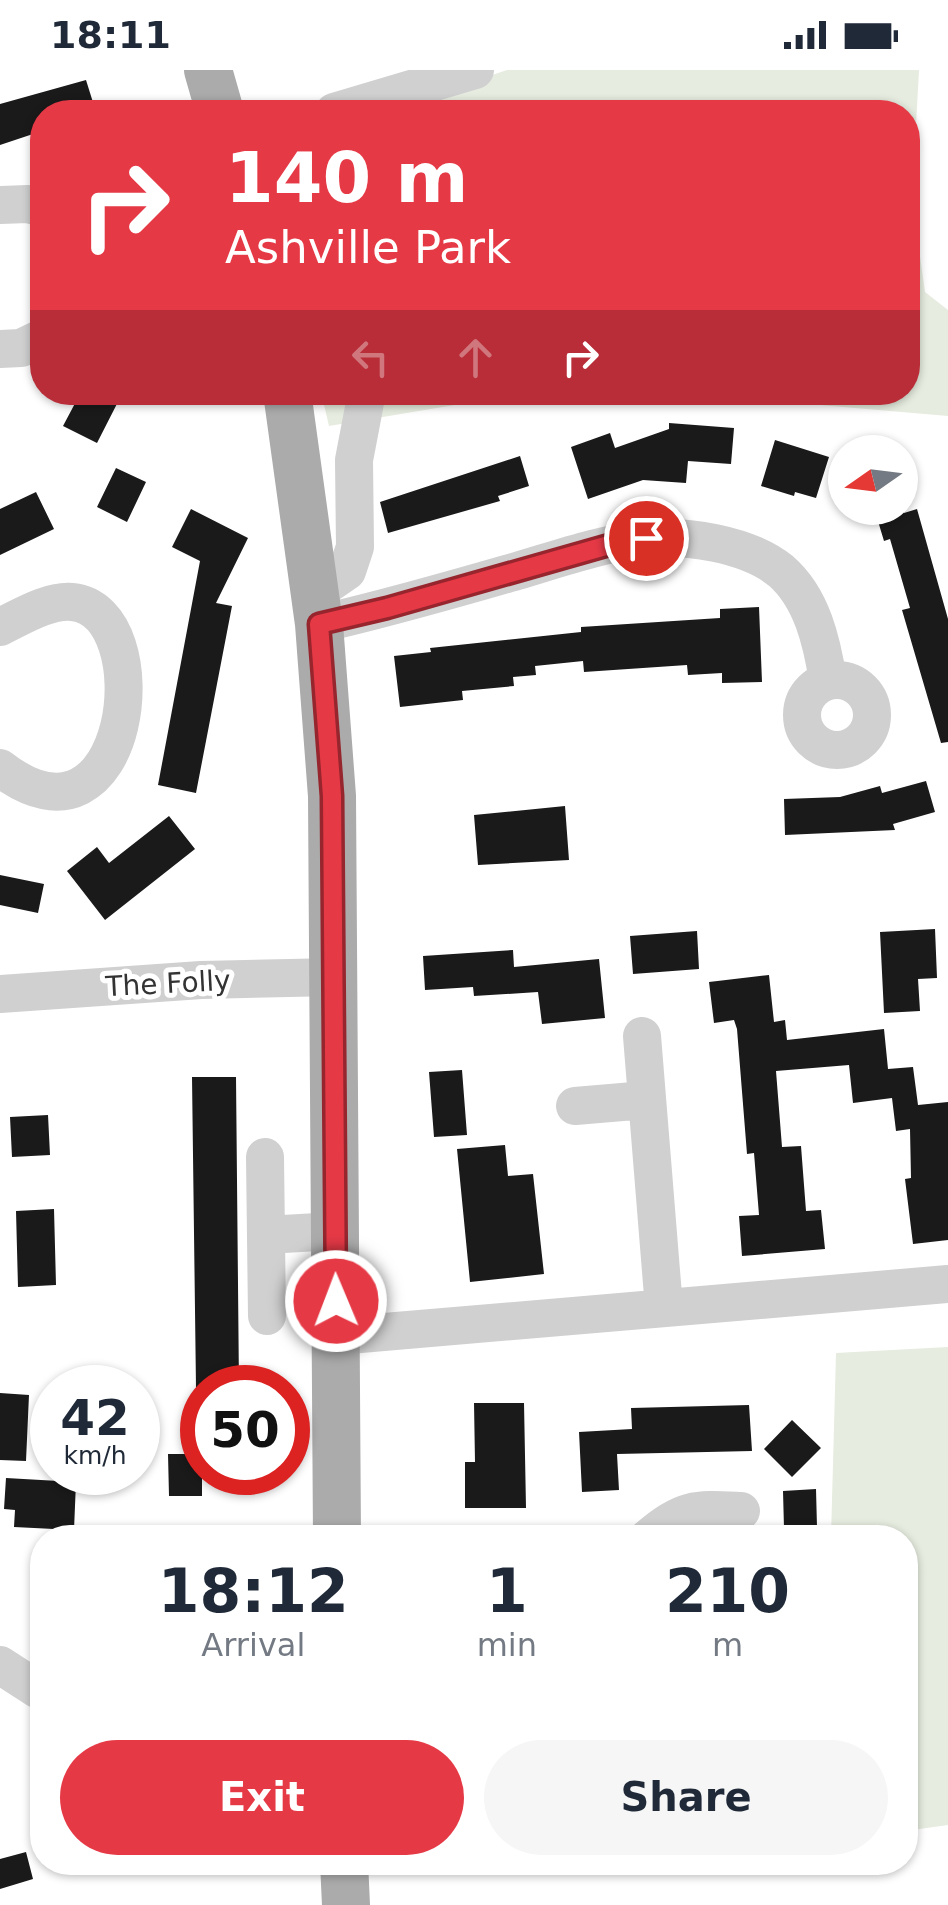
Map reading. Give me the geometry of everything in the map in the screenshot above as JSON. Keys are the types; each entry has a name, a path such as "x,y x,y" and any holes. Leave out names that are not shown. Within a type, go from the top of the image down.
{"main road":[{"path":"208,70 217,100"},
{"path":"288,405 317,608 332,796 337,1525"},
{"path":"345,1875 346,1905"}],"street":[{"path":"374,100 474,70"},
{"path":"0,204 30,205"},
{"path":"0,349 30,344"},
{"path":"317,608 347,572 355,546 354,460 365,405"},
{"path":"317,608 387,608 616,543 671,539 743,552 780,570 794,584 812,616 828,681"},
{"path":"0,627 46,606 74,602 85,606 111,630 119,654 124,702 110,757 86,783 47,790 20,781 0,768"},
{"name":"The Folly","path":"0,994 201,980 336,977"},
{"path":"642,1036 664,1308"},
{"path":"574,1106 646,1100"},
{"path":"265,1157 267,1316"},
{"path":"266,1235 335,1231"},
{"path":"337,1336 948,1284"},
{"path":"663,1525 691,1509 741,1511"},
{"path":"0,1665 30,1685"}],"shaded area":[{"path":"507,70 919,70 917,100 419,100"},
{"path":"920,256 925,292 948,310 948,416 819,405 920,405"},
{"path":"324,405 455,405 329,426"},
{"path":"948,1347 948,1825 918,1829 918,1525 831,1525 836,1353"}],"building":[{"path":"86,80 92,100 30,100 30,135 0,145 0,104"},
{"path":"74,405 116,405 97,443 63,426"},
{"path":"669,423 734,428 731,464 688,461 686,483 643,480 588,499 571,447 610,433 615,448 669,429"},
{"path":"775,440 828,457 816,498 761,486"},
{"path":"520,456 529,486 498,496 500,501 388,533 380,502"},
{"path":"116,468 146,482 127,522 97,507"},
{"path":"36,492 54,529 0,555 0,509"},
{"path":"191,509 248,538 216,603 232,606 196,793 158,785 200,561 172,547"},
{"path":"918,513 948,619 948,742 941,743 902,610 910,608 890,539 884,541 879,525 918,525"},
{"path":"759,607 762,682 722,683 722,673 688,675 687,665 584,672 583,661 535,666 536,675 513,677 514,686 462,691 463,700 400,707 394,656 431,652 430,648 581,632 581,627 720,618 720,609"},
{"path":"926,781 935,812 893,824 895,830 785,835 784,799 840,797 880,786 882,793"},
{"path":"565,806 569,860 478,865 474,815"},
{"path":"169,816 195,849 105,920 67,871 97,847 109,863"},
{"path":"0,875 44,884 38,913 0,905"},
{"path":"935,929 937,978 918,979 920,1011 884,1013 880,932"},
{"path":"697,931 699,969 633,974 630,936"},
{"path":"513,950 514,967 599,959 605,1018 542,1024 538,992 474,996 473,987 425,990 423,956"},
{"path":"769,975 774,1022 785,1020 787,1040 884,1029 888,1069 913,1067 918,1105 948,1102 948,1240 913,1244 905,1179 911,1178 910,1129 896,1131 892,1098 853,1103 849,1065 776,1071 782,1147 801,1146 806,1211 821,1210 825,1249 742,1256 739,1216 759,1215 754,1153 747,1154 737,1029 734,1020 714,1023 709,982"},
{"path":"462,1070 467,1135 434,1137 429,1072"},
{"path":"192,1077 236,1077 239,1365 196,1365"},
{"path":"48,1115 50,1155 12,1157 10,1117"},
{"path":"505,1145 508,1176 533,1174 544,1274 470,1282 457,1149"},
{"path":"54,1209 56,1285 18,1287 16,1211"},
{"path":"0,1393 29,1395 26,1461 0,1460"},
{"path":"474,1403 524,1403 526,1508 465,1508 465,1462 475,1462"},
{"path":"749,1405 752,1451 617,1454 619,1490 582,1492 579,1432 632,1429 631,1408"},
{"path":"792,1420 821,1448 792,1477 764,1449"},
{"path":"168,1454 180,1454 180,1495 202,1496 169,1496"},
{"path":"6,1478 30,1479 30,1495 75,1495 74,1525 14,1527 15,1510 4,1509"},
{"path":"816,1489 817,1525 784,1525 783,1491"},
{"path":"26,1852 33,1879 0,1889 0,1859"}],"route":[{"path":"336,1301 332,796 319,624 646,538"}]}
